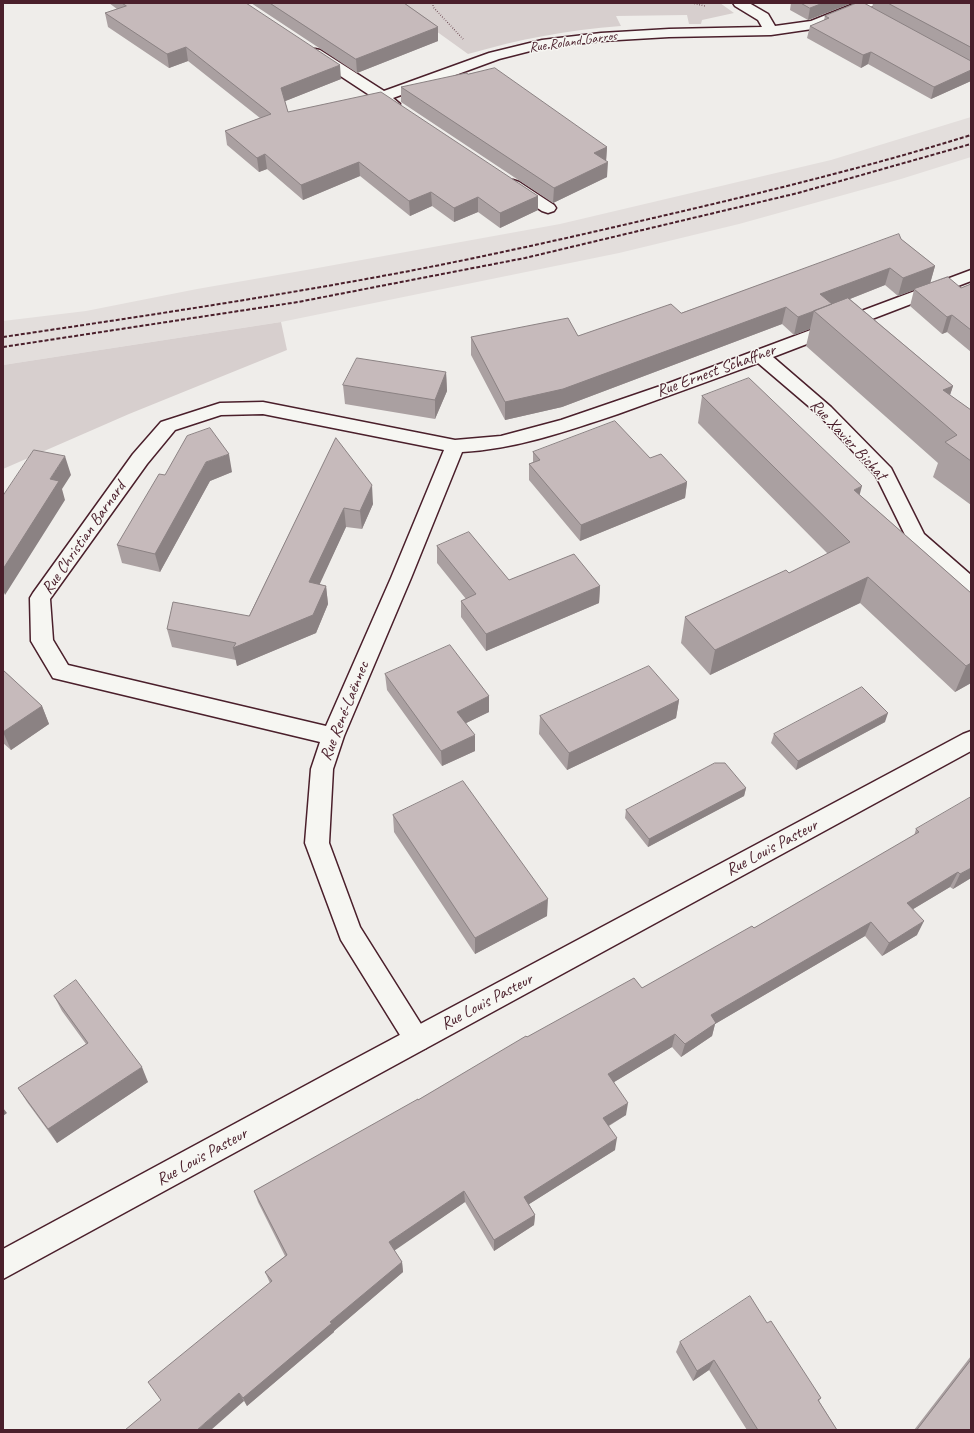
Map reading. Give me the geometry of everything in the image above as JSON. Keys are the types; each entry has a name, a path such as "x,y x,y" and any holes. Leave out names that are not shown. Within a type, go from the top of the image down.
{"street":[{"path":"740,3 763,17 771,31"},
{"name":"Rue Roland Garros","path":"382,97 484,60 542,44 600,37 669,33 771,31 814,25 868,3"},
{"path":"302,45 402,110"},
{"path":"502,177 548,208"},
{"name":"Rue Ernest Schaffner","path":"455,446 477,446 518,439 587,417 671,389 971,275"},
{"name":"Rue Xavier Bichat","path":"760,355 825,411 884,473 916,538 971,587"},
{"name":"Rue Christian Barnard","path":"333,736 61,672 42,641 40,598 140,459 168,426 220,409 262,408 455,446"},
{"name":"Rue René-Laënnec","path":"417,1040 350,932 317,843 322,769 333,736 401,578 455,446"},
{"name":"Rue Louis Pasteur","path":"3,1265 971,740"}],"path":[{"path":"432,3 434,8 450,26 484,60"}],"shaded area":[{"path":"397,3 720,3 734,13 702,20 701,24 689,24 687,15 616,16 621,26 544,36 468,54"},
{"path":"971,117 971,157 901,179 739,224 619,253 281,322 3,365 3,321 86,311 197,289 560,224 831,160"},
{"path":"281,322 287,350 129,414 3,469 3,365"}],"building":[{"path":"122,3 246,3 340,65 281,88 288,112 381,92 538,196 500,213 478,197 454,208 431,192 409,201 359,162 301,185 265,154 257,158 225,131 271,114 186,47 167,54 105,13 126,6"},
{"path":"270,3 404,3 438,27 356,59"},
{"path":"801,3 823,3 810,8"},
{"path":"857,3 864,3 971,61 971,70 934,87 871,52 863,55 810,26 829,18 825,16"},
{"path":"888,3 971,3 971,47"},
{"path":"495,68 607,147 594,153 608,162 554,188 401,87"},
{"path":"899,234 901,239 935,266 903,278 890,268 820,294 832,304 798,317 786,307 563,389 505,402 471,337 568,318 578,336 671,304 681,313"},
{"path":"948,277 961,288 971,284 971,330 952,315 947,317 914,289"},
{"path":"848,298 953,386 943,390 971,410 971,461 945,442 957,435 814,311"},
{"path":"357,358 446,372 435,400 343,385"},
{"path":"749,378 862,486 854,490 971,593 971,663 966,666 868,577 715,650 685,617 786,570 789,573 850,542 702,396"},
{"path":"615,421 650,458 661,454 687,482 581,525 529,464 540,460 533,452"},
{"path":"210,428 229,454 206,462 155,554 117,545 159,474 165,475 187,436"},
{"path":"336,438 372,485 360,511 344,508 309,582 326,586 313,615 233,648 236,643 167,629 173,602 249,616"},
{"path":"34,450 65,456 50,479 59,481 3,569 3,496"},
{"path":"469,532 509,580 574,554 600,586 486,634 461,601 476,594 437,546"},
{"path":"450,645 489,696 457,712 475,735 441,751 385,674"},
{"path":"649,666 679,700 569,753 540,716"},
{"path":"3,670 42,706 3,732"},
{"path":"862,687 888,713 798,761 774,734"},
{"path":"715,763 725,763 746,788 649,839 626,810"},
{"path":"463,781 548,899 475,938 393,815"},
{"path":"971,797 971,868 960,874 958,872 907,903 924,921 889,943 871,922 711,1015 716,1023 685,1044 675,1034 608,1074 628,1103 603,1118 617,1138 524,1197 535,1215 494,1240 464,1191 389,1242 402,1262 330,1322 332,1323 243,1398 239,1393 197,1430 125,1430 161,1400 148,1382 272,1281 265,1272 287,1255 254,1191 418,1100 526,1036 527,1037 634,978 642,988 752,926 754,928 919,832 916,829"},
{"path":"76,980 142,1067 48,1129 18,1088 88,1043 54,996"},
{"path":"750,1296 767,1323 771,1321 821,1398 818,1400 837,1430 758,1430 714,1360 697,1371 680,1342"},
{"path":"971,1360 971,1430 917,1430"}],"railway":[{"path":"3,337 276,295 473,258 614,227 770,190 891,159 971,135"},
{"path":"3,347 298,302 525,258 798,193 971,144"}]}
